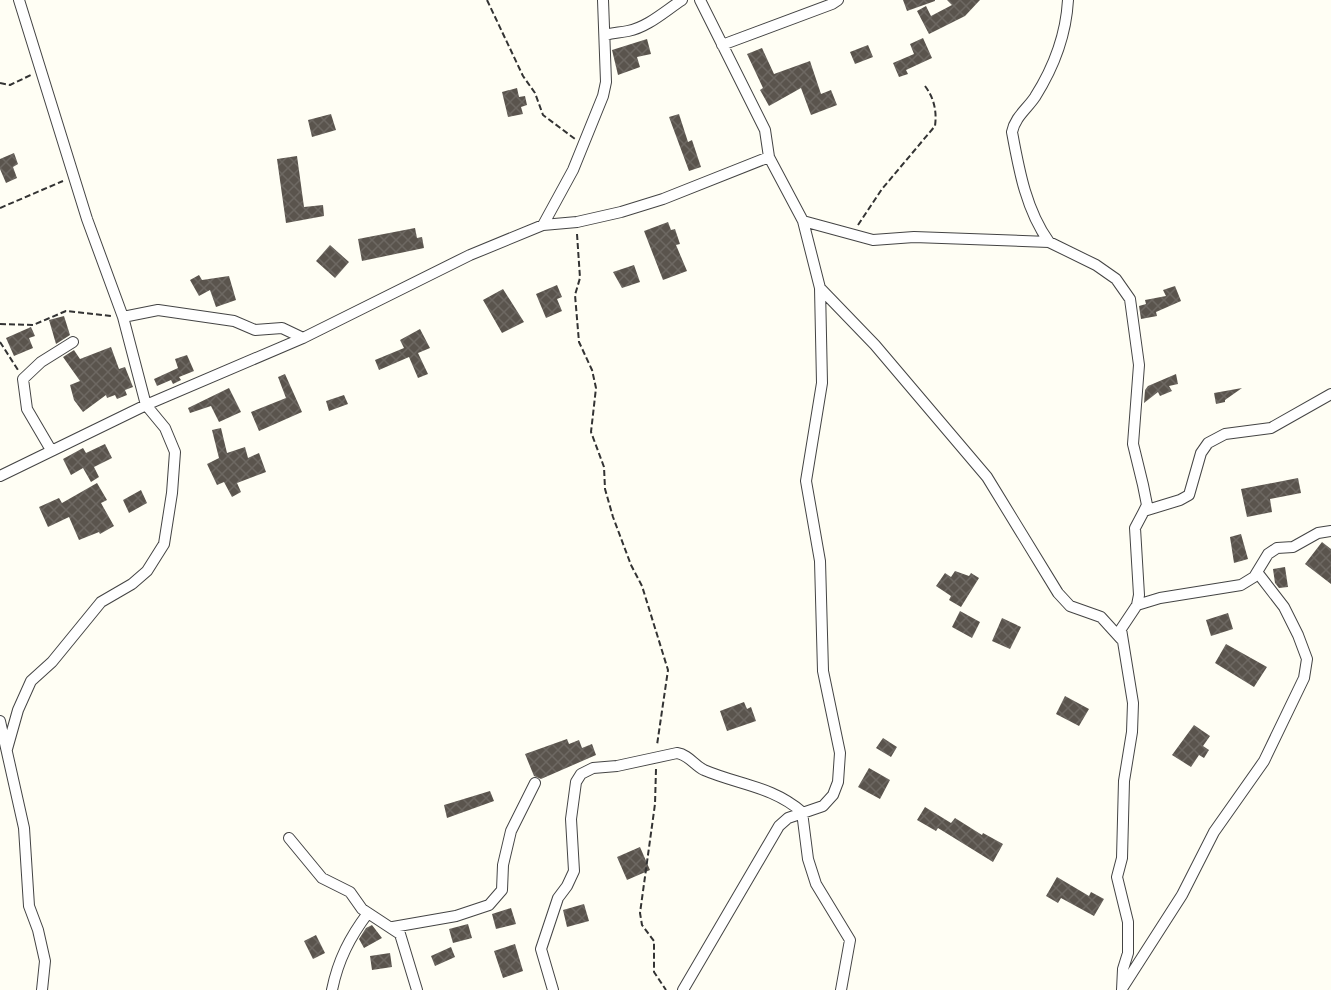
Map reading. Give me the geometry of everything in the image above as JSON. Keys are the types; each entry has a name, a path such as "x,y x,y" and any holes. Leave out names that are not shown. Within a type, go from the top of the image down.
{"street":[{"path":"7,750 18,710 31,681 52,662 101,602 132,584 147,571 164,544 172,494 175,452 165,428 146,405 123,317 74,176 19,0"},
{"path":"543,225 560,199 583,146 606,82 603,0"},
{"path":"605,35 617,30 629,31 648,23 682,0"},
{"path":"683,990 779,826 802,812 823,806 833,795 840,753 823,671 820,561 806,481 822,383 820,288 803,221 769,157 765,130 700,0"},
{"path":"722,45 838,0"},
{"path":"1049,242 1037,225 1029,206 1012,132 1014,122 1036,96 1061,47 1066,26 1068,0"},
{"path":"0,476 146,405 303,338 470,255 543,225 577,222 663,199 769,157"},
{"path":"803,221 873,240 914,237 1049,242 1095,265 1116,279 1130,299 1139,364 1133,444 1147,505 1135,528 1139,595 1137,605 1125,621 1122,640 1133,703 1132,732 1124,781 1122,858 1117,877 1128,922 1128,953 1123,969 1122,989"},
{"path":"820,288 875,345 987,477 1058,593 1070,606 1101,617 1122,640"},
{"path":"123,317 158,310 234,321 255,330 282,328 303,338"},
{"path":"51,450 27,409 23,379 41,362 73,342"},
{"path":"1144,512 1189,495 1201,453 1208,443 1225,434 1271,428 1331,394"},
{"path":"1137,605 1160,598 1240,585 1257,572 1268,554 1277,548 1293,547 1317,533 1331,531"},
{"path":"1122,989 1170,915 1214,832 1264,761 1304,678 1307,659 1298,635 1284,607 1257,572"},
{"path":"0,721 24,828 29,906 38,930 45,961 42,990"},
{"path":"553,990 541,949 558,898 574,871 571,819 576,782 580,774 593,768 678,753 685,754 703,770 786,798 802,812 808,859 816,884 850,940 841,990"},
{"path":"393,927 456,916 489,905 502,891 503,865 512,831 535,783"},
{"path":"289,838 322,878 350,892 369,913 393,927 404,942 417,990"},
{"path":"332,990 336,966 353,933 369,913"}],"path":[{"path":"487,0 523,76 535,93 543,115 583,146"},
{"path":"0,83 4,86 18,82 40,68"},
{"path":"852,234 882,189 935,126 937,115 931,94 925,86"},
{"path":"0,208 74,176"},
{"path":"577,222 580,278 575,295 579,342 592,370 596,388 591,432 604,467 604,489 613,518 631,565 642,585 668,670 656,758 655,804 640,913 642,925 654,941 654,972 666,990"},
{"path":"0,324 33,325 66,311 123,317"},
{"path":"0,342 23,379"}],"building":[{"path":"903,0 935,0 935,1 907,11"},
{"path":"947,0 980,0 965,16 929,34 917,11 926,6 931,16 952,5"},
{"path":"923,38 932,58 906,70 908,74 899,77 893,63 914,54 910,44"},
{"path":"647,39 651,54 637,57 640,67 618,75 612,50"},
{"path":"868,45 873,57 855,64 850,52"},
{"path":"762,48 774,74 810,61 821,94 831,90 837,105 811,115 801,88 769,106 760,90 763,88 747,54"},
{"path":"517,88 519,97 525,96 527,105 521,107 523,114 508,117 502,92"},
{"path":"331,114 336,130 312,137 308,120"},
{"path":"679,114 688,142 692,140 701,167 689,171 669,117"},
{"path":"14,153 18,164 13,167 17,178 6,183 0,169 0,159"},
{"path":"297,156 304,207 323,205 324,216 286,223 277,159"},
{"path":"668,222 671,230 675,229 680,244 676,245 687,271 663,280 644,231"},
{"path":"415,228 417,238 422,237 424,248 362,261 358,239"},
{"path":"330,245 349,262 335,278 316,261"},
{"path":"634,265 640,282 622,288 613,272"},
{"path":"199,275 202,280 229,276 236,300 216,307 210,290 199,296 190,280"},
{"path":"557,285 562,297 557,299 562,311 546,318 536,294"},
{"path":"1175,286 1181,301 1156,312 1157,316 1141,319 1139,306 1146,304 1145,300 1166,296 1163,290"},
{"path":"503,289 524,322 502,333 483,300"},
{"path":"64,316 70,335 56,344 49,320"},
{"path":"31,327 35,336 29,338 33,348 14,356 6,338"},
{"path":"420,329 430,348 418,353 428,374 418,378 409,357 379,370 375,360 404,348 400,340"},
{"path":"111,347 119,369 125,367 133,387 125,390 127,395 117,399 115,395 107,398 106,395 83,412 74,400 70,385 80,381 63,357 74,350 80,359"},
{"path":"187,355 194,371 179,377 181,380 173,384 171,380 157,386 154,379 178,368 175,359"},
{"path":"285,374 302,412 259,431 251,412 286,398 278,377"},
{"path":"1176,374 1178,384 1169,386 1172,391 1160,396 1158,392 1144,403 1145,390 1148,386"},
{"path":"229,388 241,412 219,422 211,406 190,413 188,408"},
{"path":"1242,388 1225,402 1216,404 1214,393"},
{"path":"344,395 348,404 329,411 326,401"},
{"path":"221,428 227,453 245,447 248,458 259,453 266,472 237,483 241,492 232,497 224,482 217,485 207,464 219,458 212,430"},
{"path":"105,444 112,458 94,467 99,477 91,482 83,468 71,475 63,459 83,448 86,453"},
{"path":"1298,478 1301,493 1270,499 1272,512 1247,517 1241,489"},
{"path":"97,483 107,500 101,503 114,526 100,534 99,532 79,540 69,517 48,527 39,507 59,498 62,503"},
{"path":"141,490 147,503 129,513 123,500"},
{"path":"1241,534 1248,559 1234,563 1230,537"},
{"path":"1322,542 1331,549 1331,584 1305,564"},
{"path":"1285,567 1288,587 1279,588 1275,583 1273,569"},
{"path":"955,571 969,576 971,573 979,578 961,607 949,600 951,596 936,586 945,573 951,577"},
{"path":"960,611 980,622 972,638 952,627"},
{"path":"1228,613 1233,629 1211,636 1206,620"},
{"path":"1002,618 1021,627 1010,649 992,641"},
{"path":"1226,644 1267,667 1254,687 1215,663"},
{"path":"1065,696 1089,709 1079,726 1056,714"},
{"path":"744,702 747,709 751,707 756,721 727,731 720,711"},
{"path":"1194,725 1210,736 1203,746 1209,750 1204,758 1199,755 1191,767 1172,755"},
{"path":"883,738 897,747 891,757 876,748"},
{"path":"567,739 569,744 579,740 582,748 592,744 596,755 541,779 534,776 525,754"},
{"path":"869,768 890,780 880,799 858,787"},
{"path":"490,791 494,801 447,818 444,805"},
{"path":"925,807 951,823 955,818 982,835 983,833 1003,844 993,862 938,828 936,831 917,820"},
{"path":"640,847 650,870 627,880 617,857"},
{"path":"1057,877 1089,896 1091,892 1104,899 1094,916 1061,898 1058,903 1046,896"},
{"path":"584,904 589,921 567,927 563,910"},
{"path":"511,908 516,924 496,929 492,914"},
{"path":"468,924 472,938 453,943 449,929"},
{"path":"372,925 382,938 364,948 359,939 366,928"},
{"path":"316,935 325,953 313,959 304,941"},
{"path":"515,944 523,971 503,978 494,951"},
{"path":"451,947 455,957 435,966 431,956"},
{"path":"390,953 392,967 372,970 370,956"}]}
